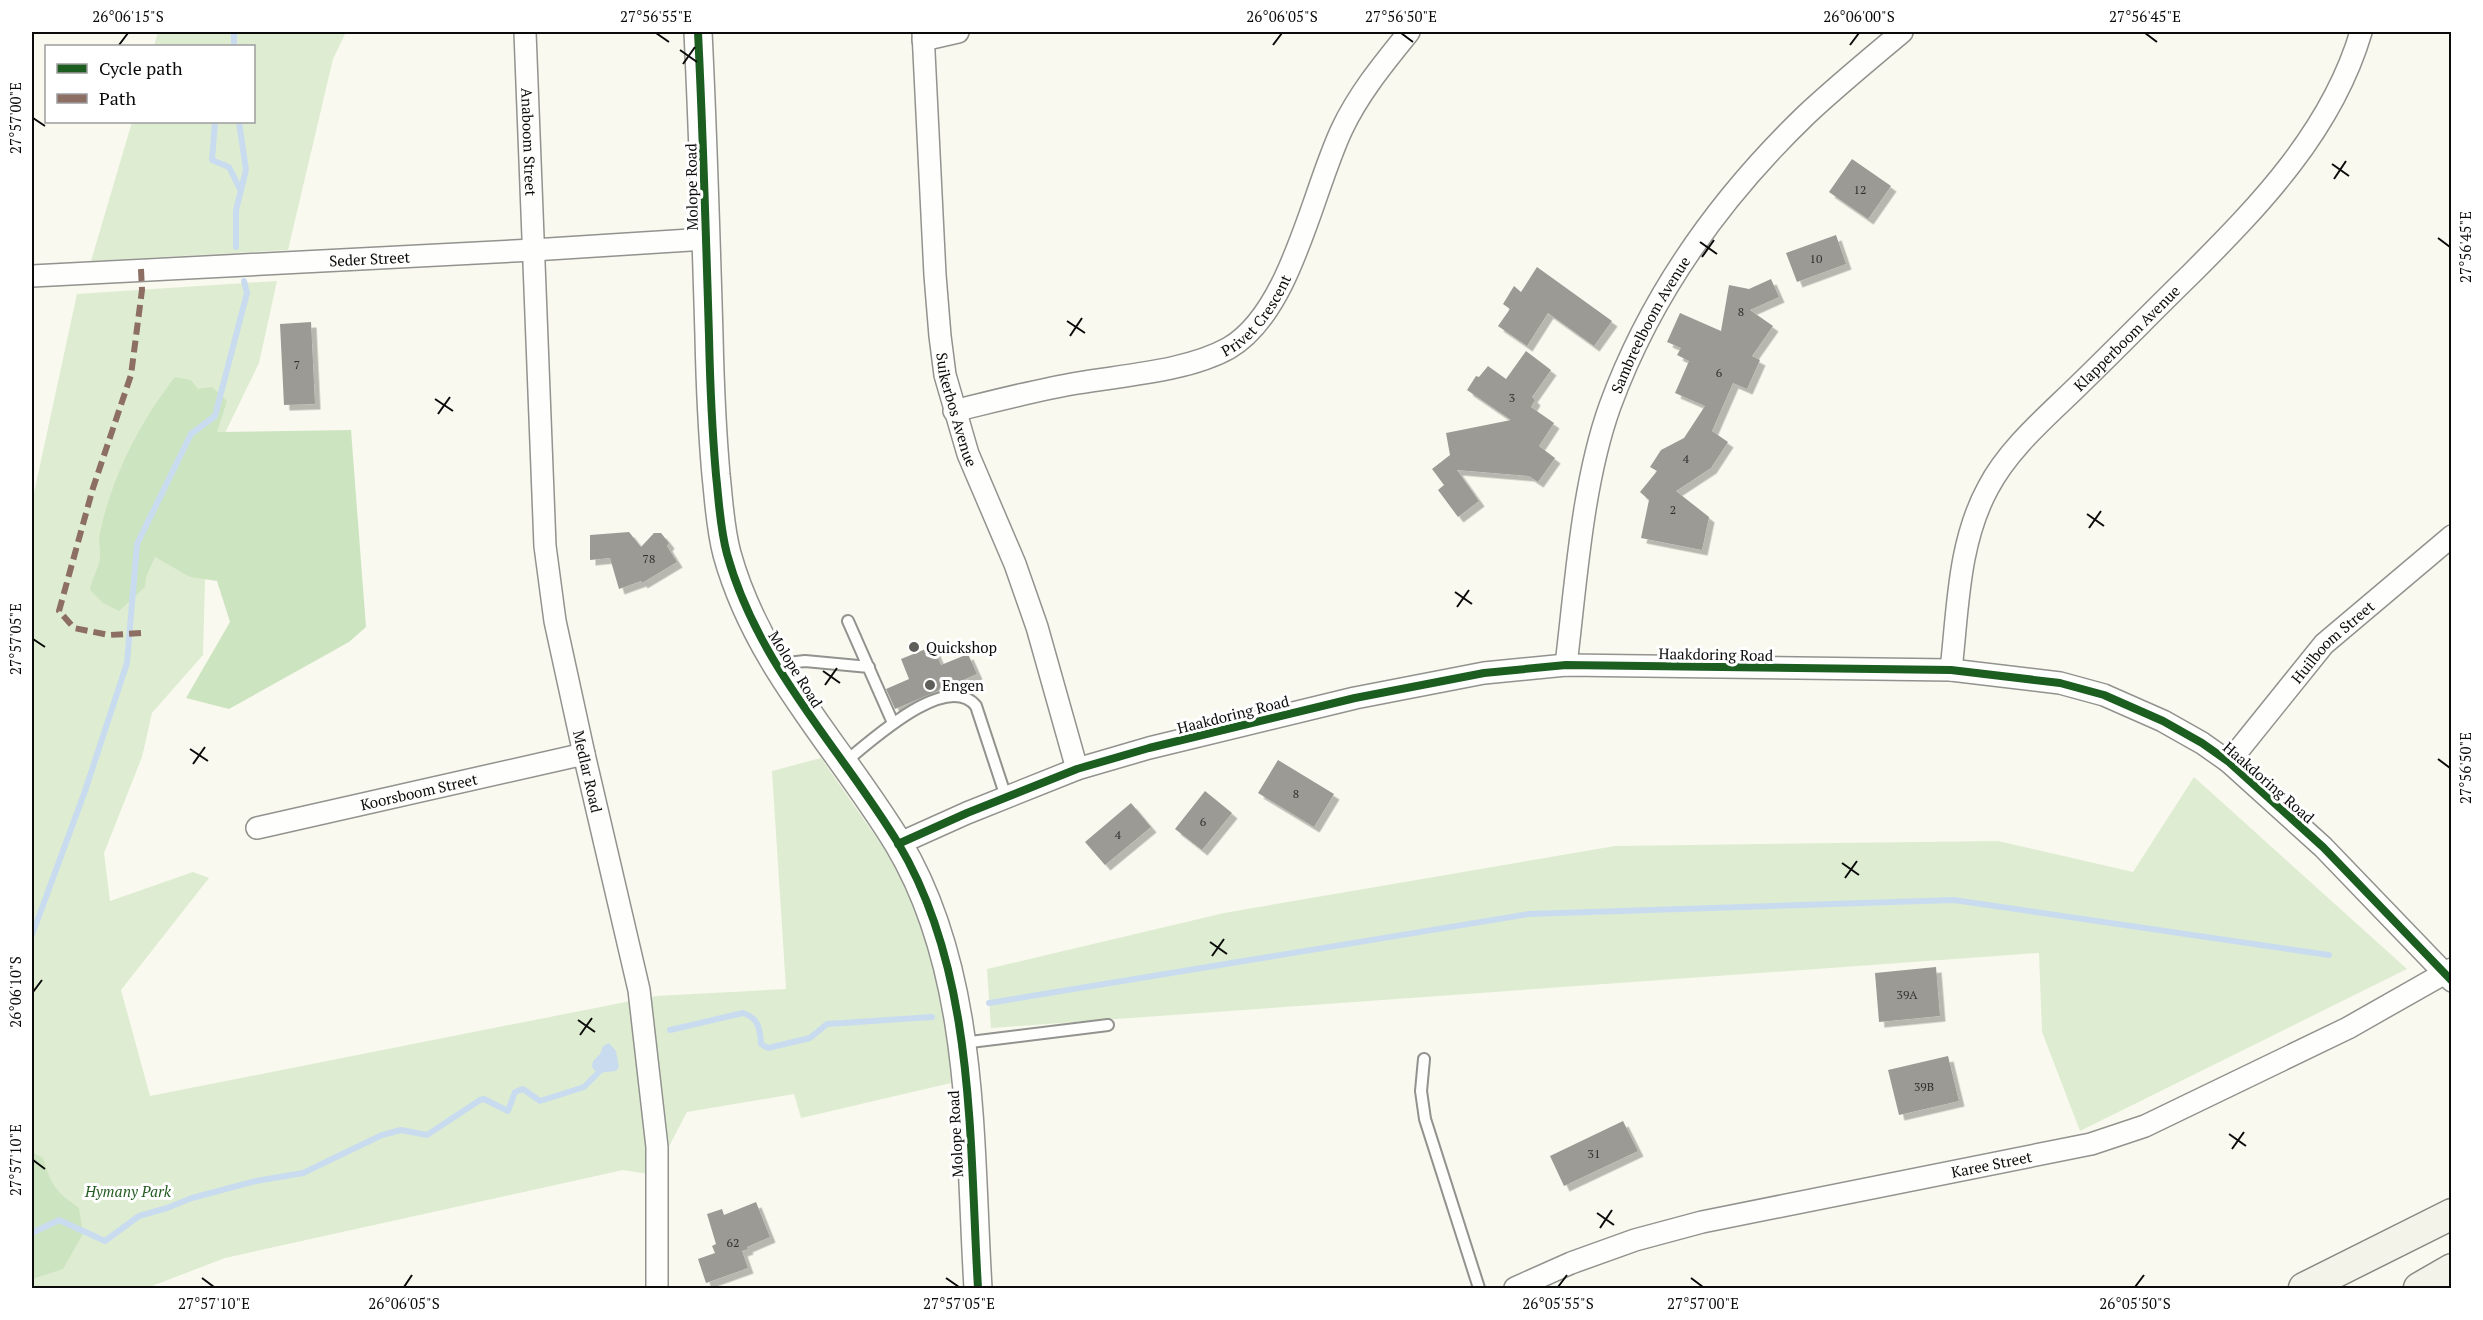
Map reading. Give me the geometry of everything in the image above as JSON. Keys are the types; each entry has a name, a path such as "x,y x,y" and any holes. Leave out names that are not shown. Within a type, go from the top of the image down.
{"main road":[{"path":"2304,1288 2451,1214"},
{"path":"2419,1288 2451,1269"}],"street":[{"name":"Anaboom Street","path":"525,32 533,250"},
{"name":"Molope Road","path":"698,32 713,444 720,518 727,553 751,619 776,664 898,844 927,901 941,943 962,1043 978,1288"},
{"path":"923,36 958,32"},
{"name":"Privet Crescent","path":"954,411 1041,390 1204,359 1228,348 1246,336 1272,302 1286,273 1330,153 1343,127 1373,78 1409,32"},
{"name":"Sambreelboom Avenue","path":"1566,665 1585,518 1597,455 1610,407 1635,346 1672,278 1707,226 1770,153 1806,116 1902,32"},
{"name":"Klapperboom Avenue","path":"1951,670 1964,555 1974,519 1988,487 2008,458 2043,421 2241,224 2287,172 2319,124 2342,82 2361,32"},
{"name":"Suikerbos Avenue","path":"923,36 940,336 954,411 978,482 1015,564 1037,627 1077,769"},
{"name":"Seder Street","path":"32,276 706,239"},
{"name":"Medlar Road","path":"533,250 545,546 555,621 639,990 644,1021 657,1147 657,1288"},
{"name":"Huilboom Street","path":"2229,762 2324,644 2451,536"},
{"name":"Haakdoring Road","path":"898,844 1077,769 1149,748 1422,684 1484,672 1566,665 1951,670 2060,683 2104,695 2163,721 2202,743 2229,762 2323,847 2449,975"},
{"name":"Koorsboom Street","path":"257,828 584,754"},
{"name":"Karee Street","path":"1515,1288 1571,1263 1635,1240 1702,1222 2091,1144 2145,1126 2348,1028 2449,975"}],"lane":[{"path":"848,621 893,723"},
{"path":"776,664 805,660 869,667"},
{"path":"842,764 893,723 918,707 952,694 962,695 976,706 1006,797"},
{"path":"962,1043 1108,1025"},
{"path":"1424,1059 1421,1091 1425,1119 1479,1288"}],"green space":[{"path":"158,32 346,32 333,59 288,250 91,261 132,123 255,123 255,45 154,45"},
{"name":"Hymany Park","path":"277,281 259,363 225,433 205,581 203,655 152,713 142,757 104,853 110,901 193,872 209,878 121,990 150,1096 656,996 786,989 772,771 821,758 883,847 902,880 928,937 949,1021 951,1083 801,1118 794,1094 687,1112 654,1175 623,1170 225,1258 147,1288 32,1288 32,502 77,294"},
{"path":"175,377 191,380 198,389 212,387 227,401 217,432 351,430 366,627 349,642 229,709 186,698 230,622 217,581 190,577 155,557 146,577 145,587 119,611 103,603 90,590 100,560 99,536 105,512 120,470 150,412"},
{"path":"2194,777 2407,969 2080,1131 2042,1032 2039,953 991,1028 987,969 1224,913 1615,846 1998,841 2133,872"},
{"path":"32,1152 43,1158 52,1181 65,1197 79,1208 83,1234 63,1269 32,1279"}],"water":[{"path":"609,1043 616,1051 619,1067 616,1071 597,1073 592,1067 593,1061 600,1054 603,1046"}],"building":[{"path":"1852,159 1891,186 1868,219 1829,192"},
{"path":"1836,235 1846,264 1797,282 1786,253"},
{"path":"1537,267 1612,321 1594,346 1548,313 1527,346 1498,326 1510,309 1503,304 1514,286 1521,292"},
{"path":"1771,279 1779,297 1750,310 1773,326 1752,356 1760,360 1747,389 1733,383 1712,431 1728,442 1711,468 1676,491 1709,517 1702,550 1641,538 1649,500 1640,492 1657,471 1650,467 1661,450 1684,438 1705,406 1675,393 1689,361 1677,355 1681,348 1667,342 1680,313 1721,331 1729,285 1749,289"},
{"path":"311,322 315,404 284,405 280,324"},
{"path":"1526,351 1551,370 1532,397 1535,400 1531,407 1554,423 1539,446 1555,458 1538,482 1529,476 1457,470 1479,501 1458,517 1438,490 1444,485 1432,469 1450,455 1446,433 1511,420 1467,390 1476,376 1479,377 1488,366 1506,379"},
{"path":"629,532 641,547 654,533 661,533 669,543 667,546 677,562 642,583 641,581 619,589 610,558 590,560 590,535"},
{"path":"933,646 941,665 968,654 977,674 895,709 886,689 909,679 901,659"},
{"path":"1278,760 1334,794 1314,827 1258,793"},
{"path":"1205,791 1232,813 1202,850 1175,829"},
{"path":"1131,803 1151,827 1105,865 1085,842"},
{"path":"1936,967 1940,1016 1879,1022 1875,973"},
{"path":"1948,1056 1959,1101 1899,1115 1888,1070"},
{"path":"1623,1121 1638,1151 1564,1186 1550,1156"},
{"path":"756,1202 770,1237 742,1251 748,1268 706,1283 698,1259 715,1253 712,1246 716,1244 707,1214 722,1209 724,1215"}],"waterway":[{"path":"234,32 234,45"},
{"path":"215,123 212,160 229,167 241,191"},
{"path":"236,247 236,210 246,170 239,123"},
{"path":"32,935 85,791 127,663 137,544 191,434 215,416 247,293 244,281"},
{"path":"989,1003 1529,914 1954,900 2329,955"},
{"path":"670,1030 743,1013 755,1021 759,1029 761,1044 768,1048 810,1038 827,1024 932,1017"},
{"path":"32,1233 59,1220 105,1241 139,1216 192,1198 256,1181 303,1173 382,1135 401,1130 427,1135 480,1100 484,1099 508,1111 515,1092 523,1089 540,1101 584,1087 602,1069"}],"marked path":[{"path":"141,269 142,290 131,375 93,488 59,611 74,628 109,635 143,633"}],"cycle path":[{"path":"698,32 711,406 720,515 727,554 741,595 758,633 779,669 898,843 923,893 942,947 955,1002 964,1060 978,1288"},
{"path":"898,844 967,813 1077,769 1149,748 1355,698 1484,673 1566,665 1951,670 2060,683 2104,695 2163,721 2202,743 2229,762 2323,847 2452,981"}],"place":[{"name":"Quickshop","path":"914,647"},
{"name":"Engen","path":"930,685"}]}
